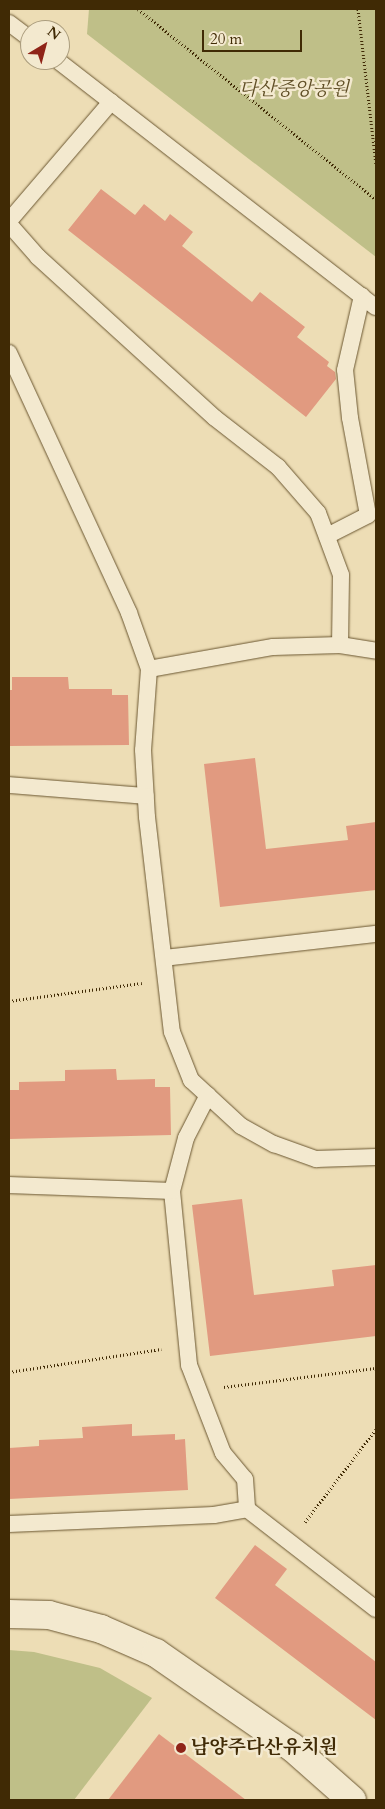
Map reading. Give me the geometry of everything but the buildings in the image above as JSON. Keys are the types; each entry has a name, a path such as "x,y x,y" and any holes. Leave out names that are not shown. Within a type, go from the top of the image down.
{"street":[{"path":"9,1614 49,1615 101,1628 156,1653 292,1747 352,1800"}],"lane":[{"path":"9,23 20,31"},
{"path":"70,70 376,307"},
{"path":"111,102 9,223 38,257 215,418 278,467 318,513 341,575 340,645"},
{"path":"326,536 368,515 350,418 346,370 362,296"},
{"path":"9,353 129,613 149,669 143,750 146,796 172,1032 191,1080 241,1126 274,1144 316,1159 376,1157"},
{"path":"149,669 273,647 340,645 376,651"},
{"path":"9,785 146,796"},
{"path":"164,958 376,934"},
{"path":"208,1095 186,1138 172,1191 189,1365 223,1452 245,1479 246,1509"},
{"path":"9,1185 172,1191"},
{"path":"9,1524 214,1515 246,1509 290,1541 376,1610"}],"path":[{"path":"138,9 376,200"},
{"path":"358,9 376,164"},
{"path":"9,1001 166,980"},
{"path":"9,1372 187,1345"},
{"path":"199,1390 376,1368"},
{"path":"290,1541 376,1429"}],"green space":[{"name":"다산중앙공원","path":"89,9 376,9 376,257 87,34"},
{"path":"9,1650 34,1652 100,1668 152,1698 74,1800 9,1800"}],"place":[{"name":"남양주다산유치원","path":"181,1748"}]}
